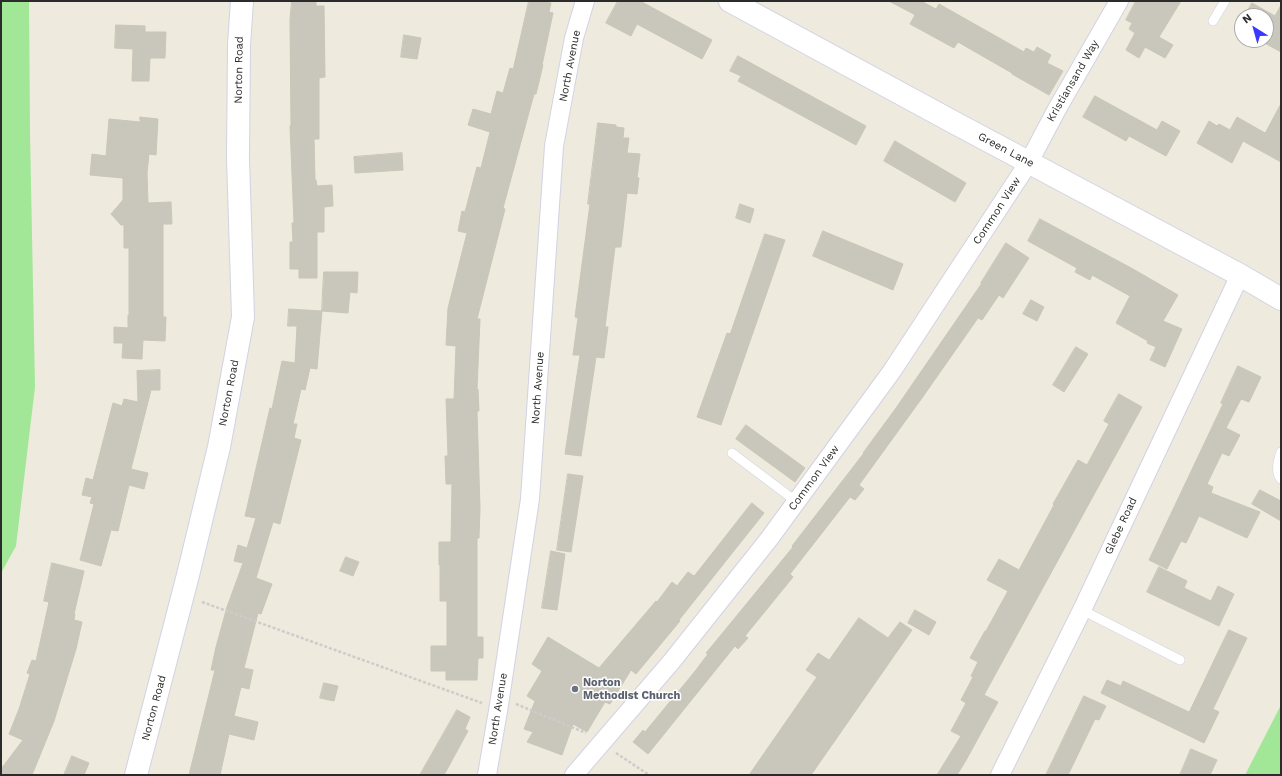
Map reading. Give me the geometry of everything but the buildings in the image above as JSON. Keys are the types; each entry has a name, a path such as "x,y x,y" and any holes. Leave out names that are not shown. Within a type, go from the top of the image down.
{"street":[{"name":"Norton Road","path":"136,775 183,596 219,447 243,317 238,159 239,45 242,1"},
{"name":"North Avenue","path":"487,775 500,705 530,499 554,146 574,38 585,1"},
{"name":"Green Lane","path":"730,1 1240,275 1281,299"},
{"name":"Kristiansand Way","path":"1029,162 1056,109 1119,1"},
{"name":"Common View","path":"574,775 672,661 770,539 892,371 1029,162"},
{"name":"Glebe Road","path":"1000,775 1082,610 1240,275"}],"lane":[{"path":"1213,20 1225,1"},
{"path":"1281,452 1278,469 1279,477 1281,479"},
{"path":"732,453 797,502"},
{"path":"1082,610 1180,660"}],"path":[{"path":"183,596 485,704 516,704 590,735 603,742 649,775"}],"green space":[{"path":"1,1 29,1 35,387 16,546 1,573"},
{"path":"1281,705 1281,775 1245,775"}],"place":[{"name":"Norton Methodist Church","path":"575,689"}]}
